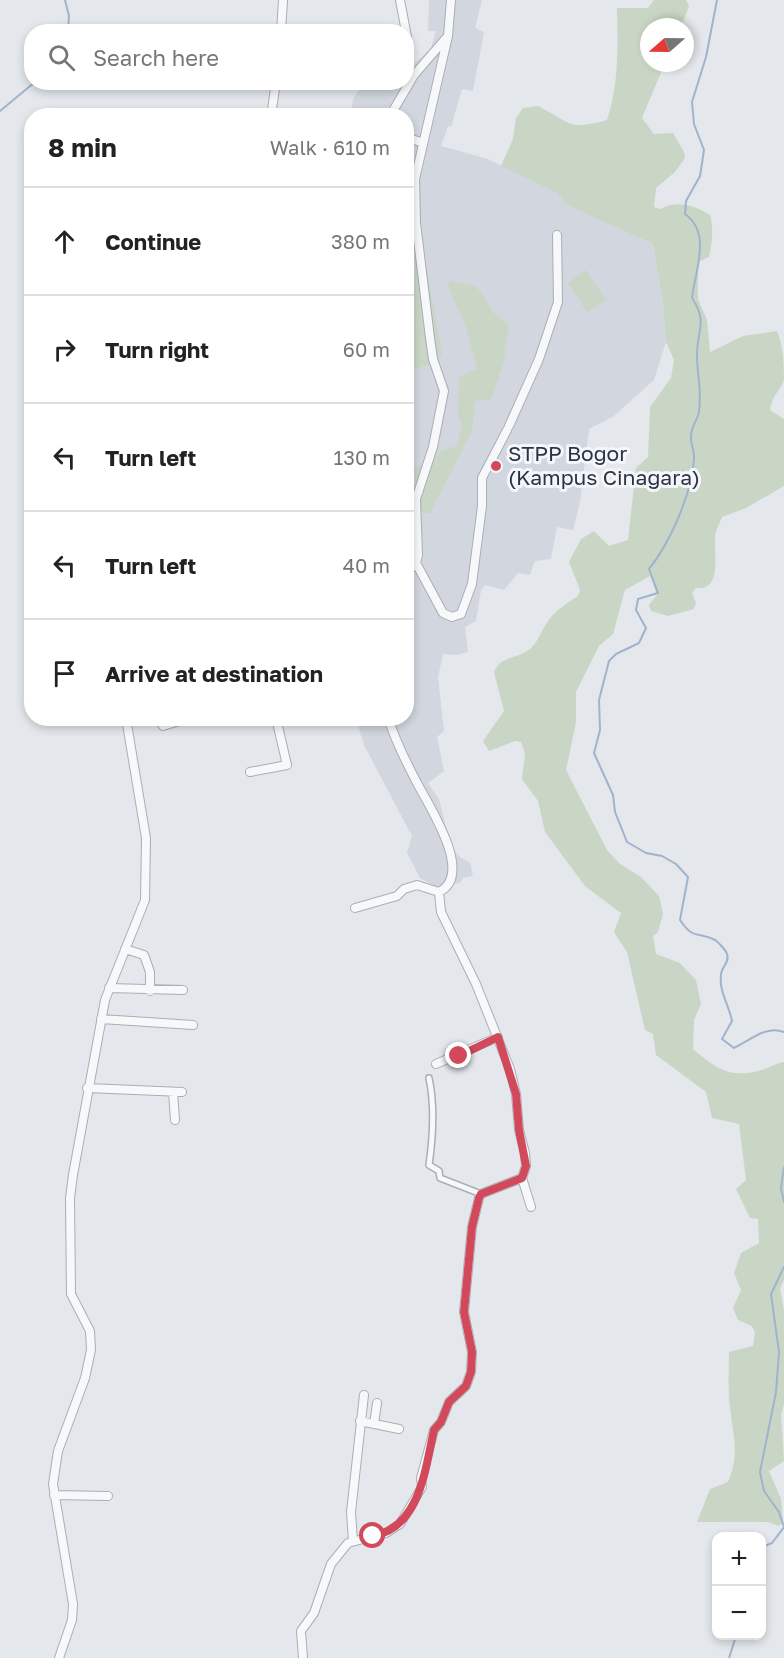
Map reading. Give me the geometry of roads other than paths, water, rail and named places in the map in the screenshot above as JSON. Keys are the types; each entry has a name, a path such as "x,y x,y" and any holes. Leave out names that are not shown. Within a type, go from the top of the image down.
{"street":[{"path":"282,24 283,0"},
{"path":"400,0 405,24"},
{"path":"451,0 448,36 415,179 416,223 433,359 444,391 433,447 416,500 416,563 443,613 452,617 461,614 469,598 477,552 482,478 508,428 539,359 558,302 557,235"},
{"path":"414,77 426,59 448,36"},
{"path":"272,108 275,90"},
{"path":"400,99 402,90"},
{"path":"395,108 406,90"},
{"path":"414,140 423,143"},
{"path":"59,1658 72,1620 73,1604 54,1495 54,1469 58,1450 85,1378 91,1350 90,1331 71,1294 70,1198 87,1088 101,1019 109,988 145,900 144,869 147,854 127,726"},
{"path":"250,772 287,765 278,726"},
{"path":"355,908 397,896 404,889 417,885 439,892 446,889 452,877 451,860 438,819 415,780 391,726"},
{"path":"439,892 441,912 498,1037 516,1094 519,1130 526,1166 522,1178 531,1207"},
{"path":"125,949 144,955 150,972 150,991"},
{"path":"109,988 150,991 183,990"},
{"path":"101,1019 193,1025"},
{"path":"436,1064 498,1037"},
{"path":"429,1077 433,1128 429,1165 439,1171 440,1178 481,1194 522,1178"},
{"path":"87,1088 178,1092 175,1120"},
{"path":"303,1658 300,1642 302,1629 314,1613 331,1564 344,1546 353,1541 386,1533 400,1524 422,1487 421,1478 434,1430 441,1422 449,1402 463,1390 470,1378 472,1352 464,1312 464,1300 472,1227 481,1194"},
{"path":"353,1541 351,1512 364,1395"},
{"path":"374,1424 377,1403"},
{"path":"360,1421 399,1429"},
{"path":"54,1495 108,1496"}],"waterway":[{"path":"65,0 68,24"},
{"path":"717,0 706,57 692,102 694,124 704,150 700,176 686,201 685,214 698,231 700,242 692,298 701,320 697,346 700,404 691,432 694,456 692,472 679,517 665,546 649,569 658,593 638,599 636,610 646,628 639,643 616,654 609,661 599,700 600,730 594,753 613,795 615,812 627,842 646,853 662,856 676,864 688,877 680,920 689,931 715,940 726,952 728,957 721,972 721,981 732,1021 722,1039 734,1048 771,1030 784,1032"},
{"path":"0,111 25,90"},
{"path":"784,1167 781,1188 784,1202"},
{"path":"766,1545 772,1543 784,1527 779,1512 764,1491 760,1472 776,1392 779,1352 771,1294 784,1267"},
{"path":"729,1658 735,1640"}],"place":[{"name":"STPP Bogor (Kampus Cinagara)","path":"496,466"}]}
